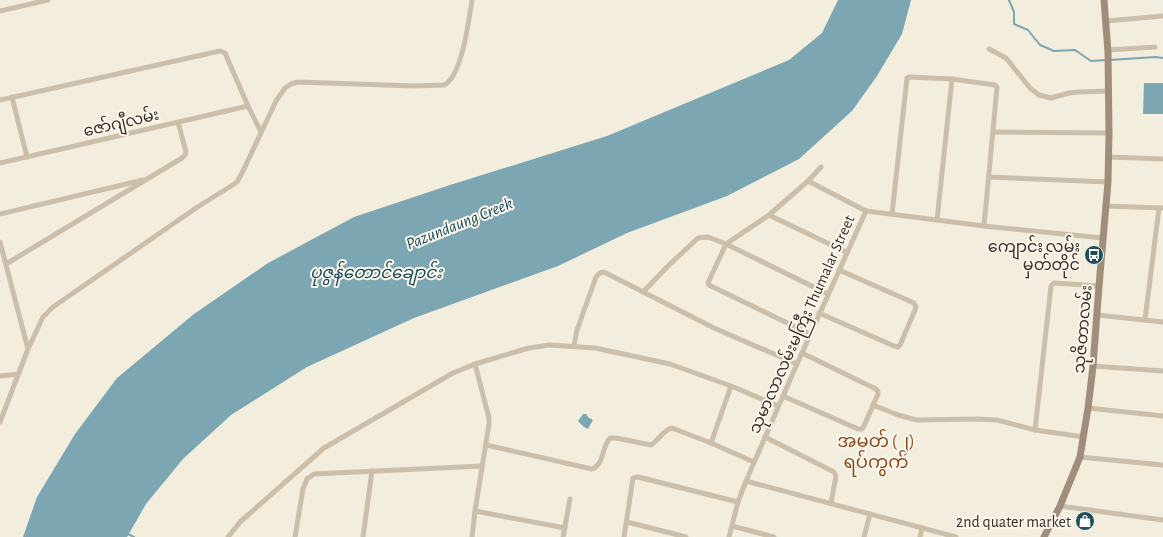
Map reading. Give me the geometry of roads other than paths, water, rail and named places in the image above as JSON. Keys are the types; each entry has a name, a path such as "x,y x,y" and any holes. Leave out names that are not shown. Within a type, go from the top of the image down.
{"main road":[{"path":"1104,0 1108,51"},
{"name":"သုဇိတာလမ်း","path":"1044,537 1060,506 1080,457 1088,408 1093,366 1108,182 1108,51"}],"street":[{"path":"0,11 48,0"},
{"path":"0,422 28,348 43,317 53,307 196,208 237,182 276,101 285,88 290,84 298,82 444,86 448,84 457,68 466,36 472,0"},
{"path":"1106,21 1163,16"},
{"path":"1108,51 1155,46"},
{"path":"989,49 1006,58 1030,88 1039,95 1051,98 1069,93 1108,91"},
{"path":"0,100 220,51 225,53 261,132"},
{"path":"892,214 907,78 952,80 995,85 997,87 994,132 984,226"},
{"path":"937,220 952,80"},
{"path":"12,97 27,157"},
{"name":"ဇော်ဂျီလမ်း","path":"0,163 248,106"},
{"path":"6,264 182,158 186,152 178,122"},
{"path":"994,132 1109,133"},
{"path":"1109,157 1163,159"},
{"path":"810,334 709,286 708,283 726,244 769,215 808,181 821,167"},
{"path":"989,177 1108,182"},
{"path":"0,214 148,179"},
{"path":"808,181 866,211"},
{"path":"1106,206 1161,208 1144,320"},
{"name":"သုမာလာလမ်းမကြီး Thumalar Street","path":"728,537 738,502 754,462 846,252 866,211 984,226 1103,238"},
{"path":"769,215 846,252"},
{"path":"643,292 698,238 708,237 726,244 828,294"},
{"path":"0,242 28,348"},
{"path":"819,313 898,347 900,345 916,307 914,303 839,270"},
{"path":"574,346 576,330 596,277 600,273 604,272 714,328 797,364"},
{"path":"1035,430 1051,286 1054,284 1099,286"},
{"path":"1097,315 1163,322"},
{"path":"228,537 240,522 324,448 453,373 475,364 529,348 549,345 595,348 670,364 731,386 778,406"},
{"path":"783,396 862,430 878,392 876,388 802,353"},
{"path":"472,537 489,424 489,418 475,364"},
{"path":"1093,366 1163,371"},
{"path":"0,376 18,374"},
{"path":"711,443 731,386"},
{"path":"873,405 898,415 917,420 997,420 1035,430 1084,437"},
{"path":"1088,408 1163,416"},
{"path":"486,445 592,469 596,468 600,463 606,442 610,438 651,445 672,428 754,462"},
{"path":"765,437 834,472 836,476 831,504"},
{"path":"1080,457 1163,465"},
{"path":"295,537 303,489 307,479 314,474 482,466"},
{"path":"370,537 363,536 372,471"},
{"path":"624,537 633,478 638,477 738,502"},
{"path":"746,481 956,537"},
{"path":"563,537 570,498"},
{"path":"1060,506 1163,520"},
{"path":"475,510 565,528"},
{"path":"864,537 870,514"},
{"path":"627,522 674,536 686,537"},
{"path":"732,526 774,537"},
{"path":"920,537 922,528"}],"water":[{"name":"ပုဇွန်တောင်ချောင်း","path":"838,0 911,0 902,34 877,76 852,111 799,159 727,196 627,233 558,266 414,318 307,367 231,415 183,459 146,504 127,537 23,537 37,497 75,434 117,378 194,314 268,263 354,217 450,185 607,136 789,60 822,33"},
{"path":"1144,83 1163,83 1163,114 1143,114"},
{"path":"583,414 586,414 593,420 588,429 578,421"}],"waterway":[{"path":"1009,0 1014,12 1014,24 1028,30 1040,45 1054,51 1075,50 1091,61 1106,60"},
{"path":"1110,60 1155,57 1163,58"},
{"path":"128,534 134,537"}],"place":[{"name":"ကျောင်း လမ်း မှတ်တိုင်","path":"1094,255"},
{"name":"2nd quater market","path":"1085,521"}],"district":[{"name":"အမှတ် (၂) ရပ်ကွက်","path":"876,451"}],"water label":[{"name":"Pazundaung Creek","path":"459,223"}]}
